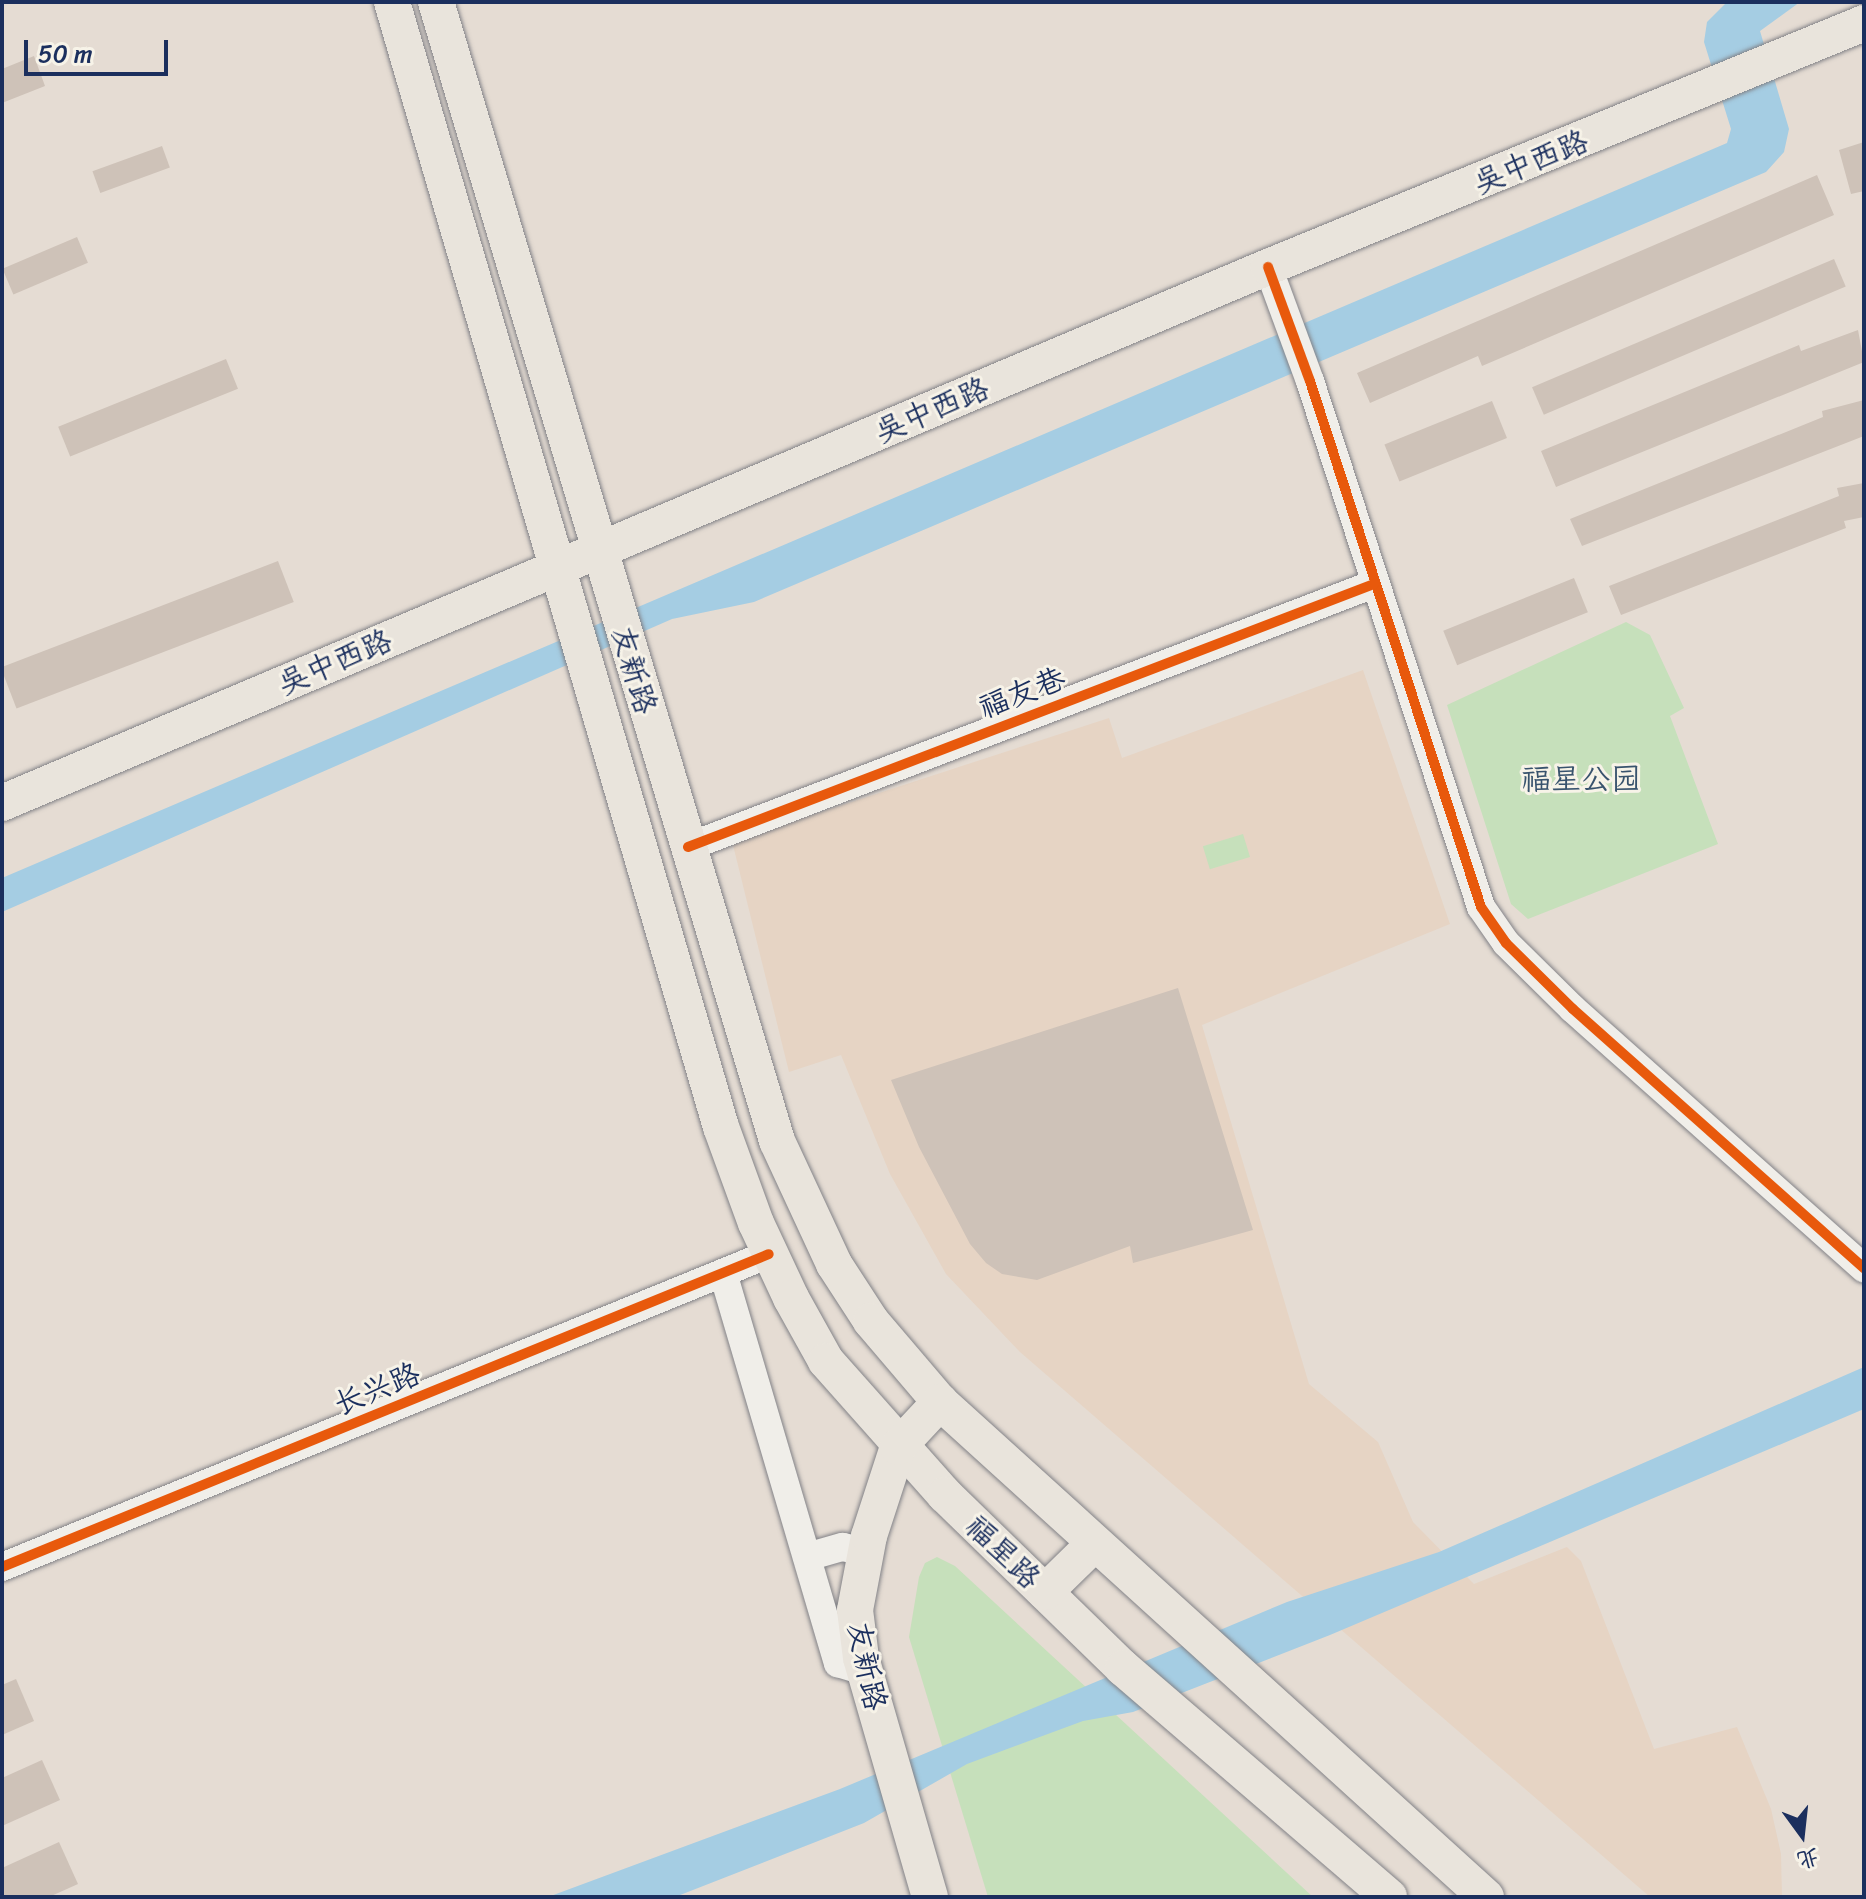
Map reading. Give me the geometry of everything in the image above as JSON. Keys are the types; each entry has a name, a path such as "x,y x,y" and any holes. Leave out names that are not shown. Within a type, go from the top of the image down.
{"main road":[{"name":"友新路","path":"392,2 721,1127"},
{"name":"友新路","path":"436,2 783,1159 834,1264 871,1321 949,1410 907,1456 865,1552 855,1610 865,1671 899,1757 917,1818 930,1897"},
{"name":"吴中西路","path":"2,803 606,576 1272,279 1786,70 1864,23"},
{"name":"吴中西路","path":"1786,70 1864,51"},
{"name":"吴中西路","path":"2,824 565,590"},
{"name":"福星路","path":"721,1127 769,1254 826,1361 907,1456 1123,1668 1389,1897"},
{"path":"949,1410 1184,1627 1486,1897"},
{"name":"友新路","path":"899,1757 875,1612 907,1456"},
{"path":"1045,1592 1094,1544"},
{"name":"友新路","path":"917,1818 952,1897"}],"street":[{"path":"1272,279 1310,381 1481,907 1498,931 1573,1009 1864,1268"},
{"name":"福友巷","path":"688,847 1374,584"},
{"name":"长兴路","path":"2,1567 769,1254"},
{"path":"723,1273 838,1663 865,1671"},
{"path":"807,1557 843,1547 865,1552"}],"shaded area":[{"path":"1363,670 1450,924 1202,1025 1309,1384 1378,1442 1413,1522 1474,1584 1567,1547 1581,1561 1654,1749 1737,1727 1771,1809 1781,1854 1782,1897 1650,1897 1020,1352 946,1274 890,1174 841,1055 789,1072 732,841 1109,718 1122,758"}],"green space":[{"name":"福星公园","path":"1626,622 1650,635 1684,708 1670,716 1718,844 1528,919 1511,904 1447,705"},
{"path":"1243,834 1250,857 1210,869 1203,846"},
{"path":"937,1557 955,1566 1313,1897 988,1897 909,1637 919,1577 925,1563"}],"water":[{"path":"1727,2 1800,2 1760,31 1789,129 1784,152 1766,172 754,602 672,619 2,912 2,878 1727,143 1731,129 1704,42 1707,22"},
{"path":"1864,1367 1864,1409 1330,1635 1133,1712 1083,1721 967,1764 864,1823 675,1897 548,1897 840,1789 1287,1602 1439,1552"}],"building":[{"path":"34,56 45,86 2,103 2,69"},
{"path":"1864,142 1864,191 1851,194 1839,150"},
{"path":"162,146 170,168 100,193 92,171"},
{"path":"1817,175 1834,215 1482,366 1478,356 1370,403 1357,373"},
{"path":"77,237 88,263 13,294 2,269"},
{"path":"1834,259 1846,287 1544,415 1532,387"},
{"path":"1858,330 1864,362 1556,487 1541,451 1799,345 1801,351"},
{"path":"226,359 238,389 70,456 58,427"},
{"path":"1864,400 1864,436 1582,546 1570,519 1823,417 1822,411"},
{"path":"1492,401 1507,438 1399,482 1384,444"},
{"path":"1864,483 1864,517 1844,521 1846,528 1621,615 1609,586 1839,496 1837,488"},
{"path":"278,561 294,602 16,709 2,667"},
{"path":"1574,578 1588,612 1457,665 1443,631"},
{"path":"1178,988 1253,1230 1133,1263 1130,1246 1037,1280 1002,1274 986,1263 970,1244 919,1147 891,1080"},
{"path":"16,1679 34,1721 2,1735 2,1685"},
{"path":"42,1760 60,1800 2,1826 2,1778"},
{"path":"59,1842 78,1884 49,1897 2,1897 2,1868"}],"cycle path":[{"path":"1268,267 1310,381 1481,907 1506,943 1573,1009 1864,1268"},
{"path":"688,847 1374,584"},
{"path":"2,1567 769,1254"}]}
